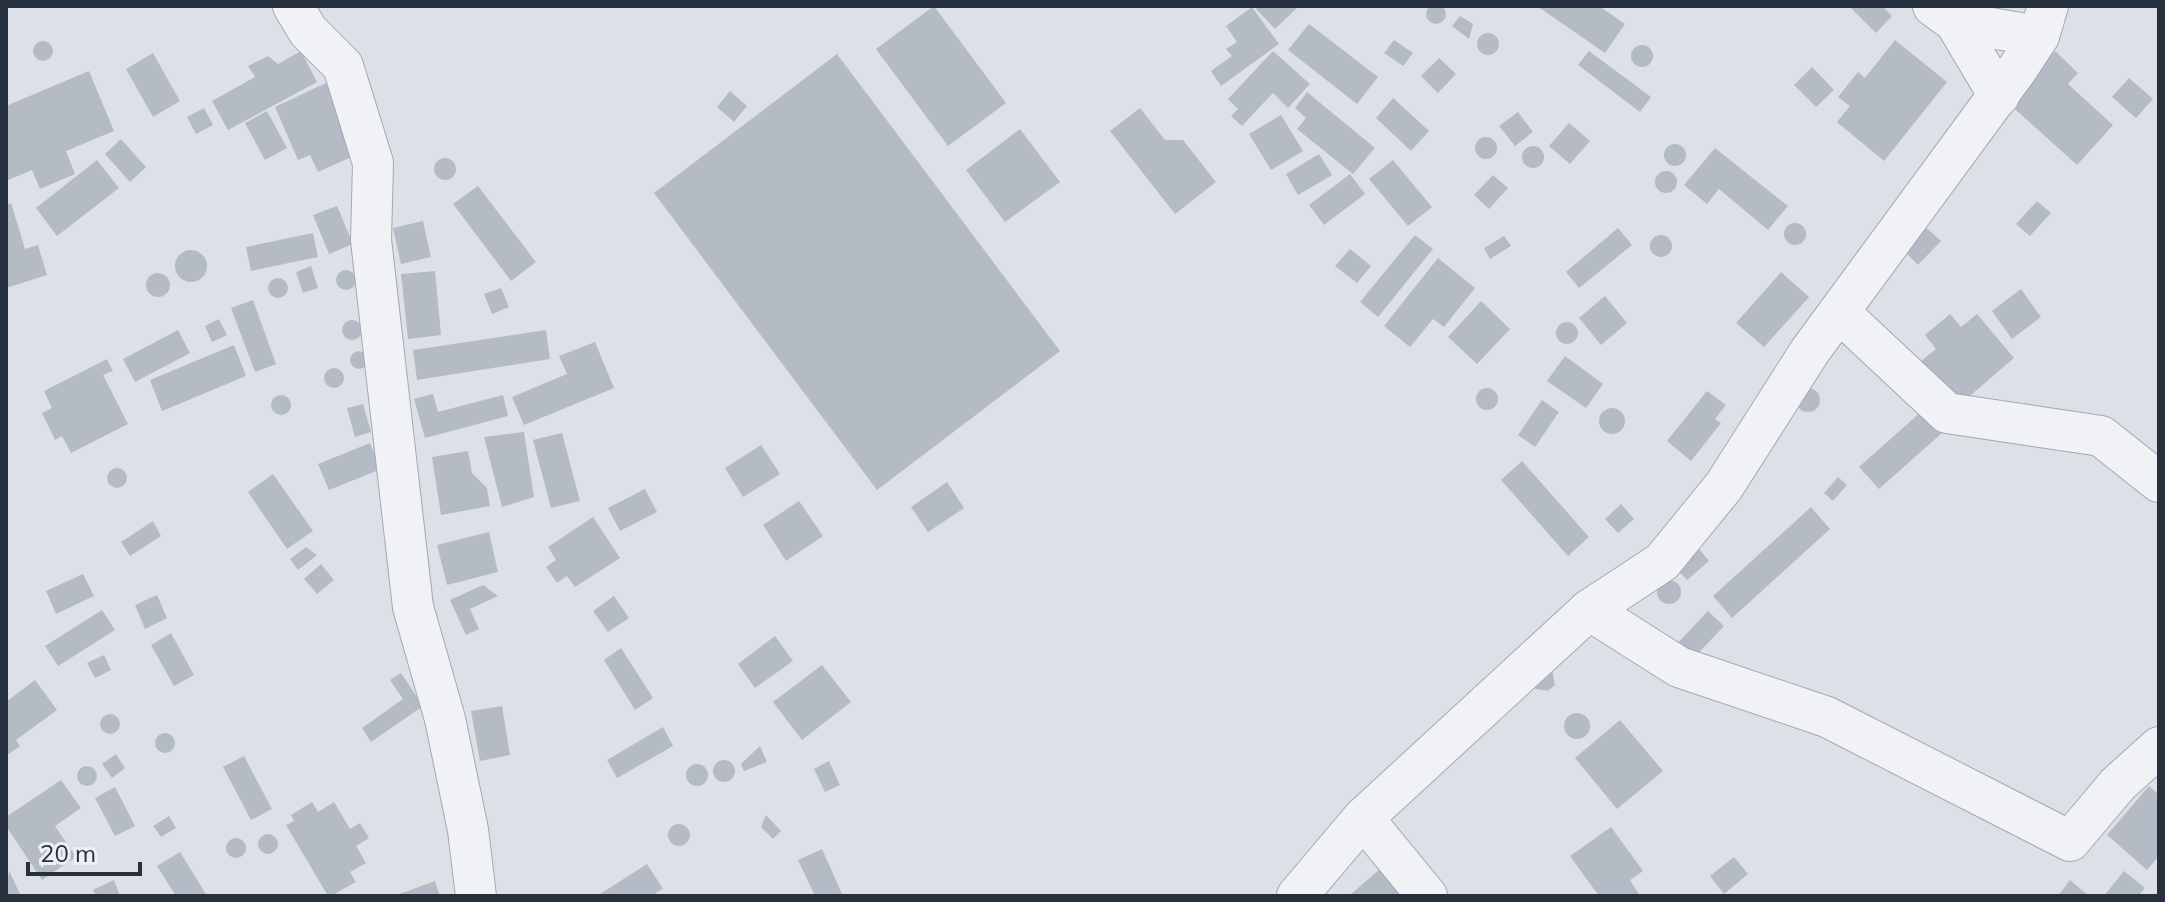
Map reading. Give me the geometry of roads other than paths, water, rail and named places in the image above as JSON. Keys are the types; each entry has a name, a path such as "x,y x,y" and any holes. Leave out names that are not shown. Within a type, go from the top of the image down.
{"street":[{"path":"293,6 308,31 343,66 373,163 371,240 413,607 448,733 468,830 476,896"},
{"path":"1297,896 1363,818 1589,610 1662,562 1724,486 1839,312 1999,96 2043,21 1944,14"},
{"path":"1944,14 1999,96"},
{"path":"1839,312 1947,413 2101,436 2159,482"},
{"path":"1589,610 1679,667 1827,717 2070,841 2118,784 2159,747"},
{"path":"1363,818 1427,896"}]}
